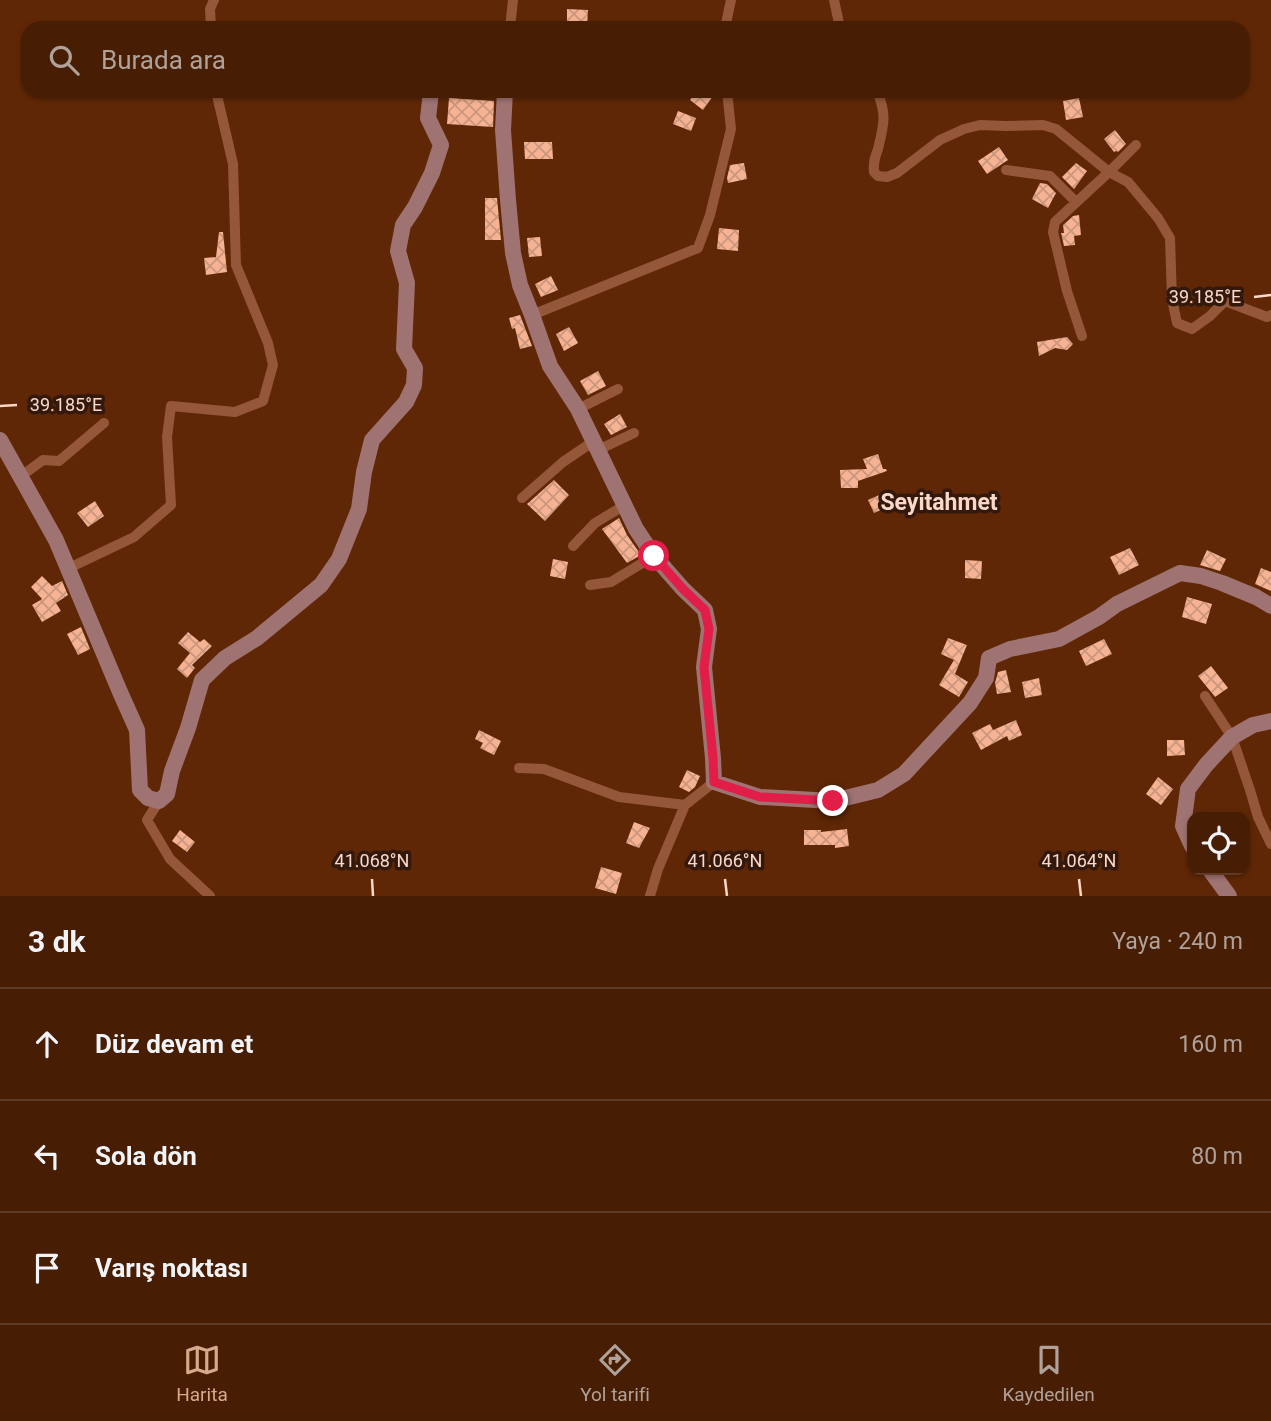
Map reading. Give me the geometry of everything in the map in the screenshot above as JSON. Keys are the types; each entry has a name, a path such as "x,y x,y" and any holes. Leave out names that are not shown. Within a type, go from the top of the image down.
{"street":[{"path":"211,21 210,9 214,0"},
{"path":"511,21 513,0"},
{"path":"726,21 731,0"},
{"path":"834,0 839,21"},
{"path":"67,569 134,537 171,505 167,437 171,406 235,412 263,401 273,365 268,343 236,265 233,164 218,98"},
{"path":"210,896 170,859 147,820 167,794 202,680 225,658 257,638 321,585 339,559 359,509 372,440 406,402 414,385 415,368 404,349 407,283 398,251 403,225 415,208 432,173 441,145 428,118 430,98"},
{"path":"505,98 503,130 513,253 520,285 550,366 578,410 636,529 654,556 705,610 709,629 704,667 714,782"},
{"path":"533,315 698,248 710,215 731,129 728,98"},
{"path":"880,98 884,106 884,127 873,165 878,176 887,177 897,173 940,140 964,129 980,125 1043,125 1056,129 1109,172 1128,182 1158,218 1170,238 1172,299 1177,323 1192,329 1225,301 1267,317 1271,315"},
{"path":"1082,336 1067,291 1053,232 1055,222 1136,145"},
{"path":"1006,170 1050,176 1076,202"},
{"path":"578,410 618,389"},
{"path":"20,477 43,460 60,461 104,423"},
{"path":"522,498 564,462 596,446 634,433"},
{"path":"0,440 56,540 137,730 141,790 148,799 159,802"},
{"path":"573,546 595,523 625,505"},
{"path":"590,585 611,582 654,556"},
{"path":"714,782 760,797 833,801 878,790 904,774 970,703 986,678 989,658 1010,649 1059,639 1117,604 1180,573 1223,583 1271,606"},
{"path":"1205,696 1232,737 1258,817 1271,844"},
{"path":"1187,835 1183,826 1188,789 1232,737 1253,725 1271,722"},
{"path":"519,768 544,769 619,797 685,805"},
{"path":"650,896 658,869 685,805 714,782"},
{"path":"1214,875 1229,896"}],"building":[{"path":"567,9 588,10 587,21 567,21"},
{"path":"449,98 494,101 493,127 447,124"},
{"path":"691,98 712,98 703,110 690,100"},
{"path":"1079,98 1083,117 1066,120 1063,101"},
{"path":"678,111 696,118 691,131 673,124"},
{"path":"1115,130 1126,144 1118,152 1114,152 1104,139"},
{"path":"524,142 552,142 553,159 525,159"},
{"path":"999,147 1008,160 987,174 978,161"},
{"path":"744,163 747,179 728,183 730,165"},
{"path":"1076,163 1087,171 1074,189 1062,177"},
{"path":"1040,183 1047,184 1056,193 1048,208 1032,199"},
{"path":"485,198 497,198 501,240 485,240"},
{"path":"1079,215 1081,235 1074,236 1075,245 1064,246 1061,233 1064,233 1063,225 1073,216"},
{"path":"719,228 739,230 738,251 717,249"},
{"path":"219,232 223,232 227,272 206,275 204,258 216,257"},
{"path":"540,237 542,256 529,257 527,238"},
{"path":"551,276 558,290 541,297 535,284"},
{"path":"520,315 532,346 520,349 515,328 512,329 509,318"},
{"path":"569,327 578,343 564,351 556,334"},
{"path":"1067,337 1073,344 1067,350 1055,348 1039,356 1037,342"},
{"path":"598,371 606,386 588,395 580,381"},
{"path":"620,414 627,427 611,435 604,424"},
{"path":"878,454 883,469 887,471 858,481 858,488 841,488 840,470 867,469 863,459"},
{"path":"554,480 569,495 545,521 527,504"},
{"path":"888,491 894,504 874,513 868,500"},
{"path":"95,501 104,516 88,527 77,513"},
{"path":"619,518 641,555 627,563 602,529"},
{"path":"1130,548 1139,565 1119,575 1110,557"},
{"path":"1207,550 1226,559 1220,571 1200,565"},
{"path":"553,559 568,562 565,579 550,576"},
{"path":"965,560 982,561 981,579 965,578"},
{"path":"1261,568 1271,572 1271,591 1255,584"},
{"path":"42,576 52,586 62,581 68,595 56,603 61,611 42,622 32,605 42,599 31,587"},
{"path":"1187,597 1212,604 1206,624 1182,617"},
{"path":"81,627 90,649 78,655 67,634"},
{"path":"188,632 200,642 204,639 212,646 192,665 195,668 187,678 177,669 190,653 178,643"},
{"path":"948,638 967,645 955,674 968,682 959,697 939,685 954,660 941,654"},
{"path":"1104,639 1112,654 1086,666 1079,651"},
{"path":"1211,666 1228,688 1215,697 1198,676"},
{"path":"1006,670 1011,692 997,694 995,683 998,672"},
{"path":"1039,678 1042,695 1025,698 1022,682"},
{"path":"1016,720 1022,735 1009,741 1007,736 981,750 972,733 990,724 993,730"},
{"path":"479,730 501,741 494,755 480,748 483,743 475,739"},
{"path":"1167,740 1184,740 1185,755 1167,756"},
{"path":"687,770 700,776 695,787 689,792 679,787"},
{"path":"1158,777 1173,789 1161,805 1146,794"},
{"path":"634,822 650,828 639,848 626,843"},
{"path":"847,829 849,846 835,848 835,845 804,845 804,830 821,832"},
{"path":"180,830 195,842 187,852 172,841"},
{"path":"601,867 622,873 616,894 595,888"}],"district":[{"name":"Seyitahmet","path":"939,502"}],"route":[{"path":"654,556 705,610 709,629 704,667 714,782 760,797 833,801"}]}
